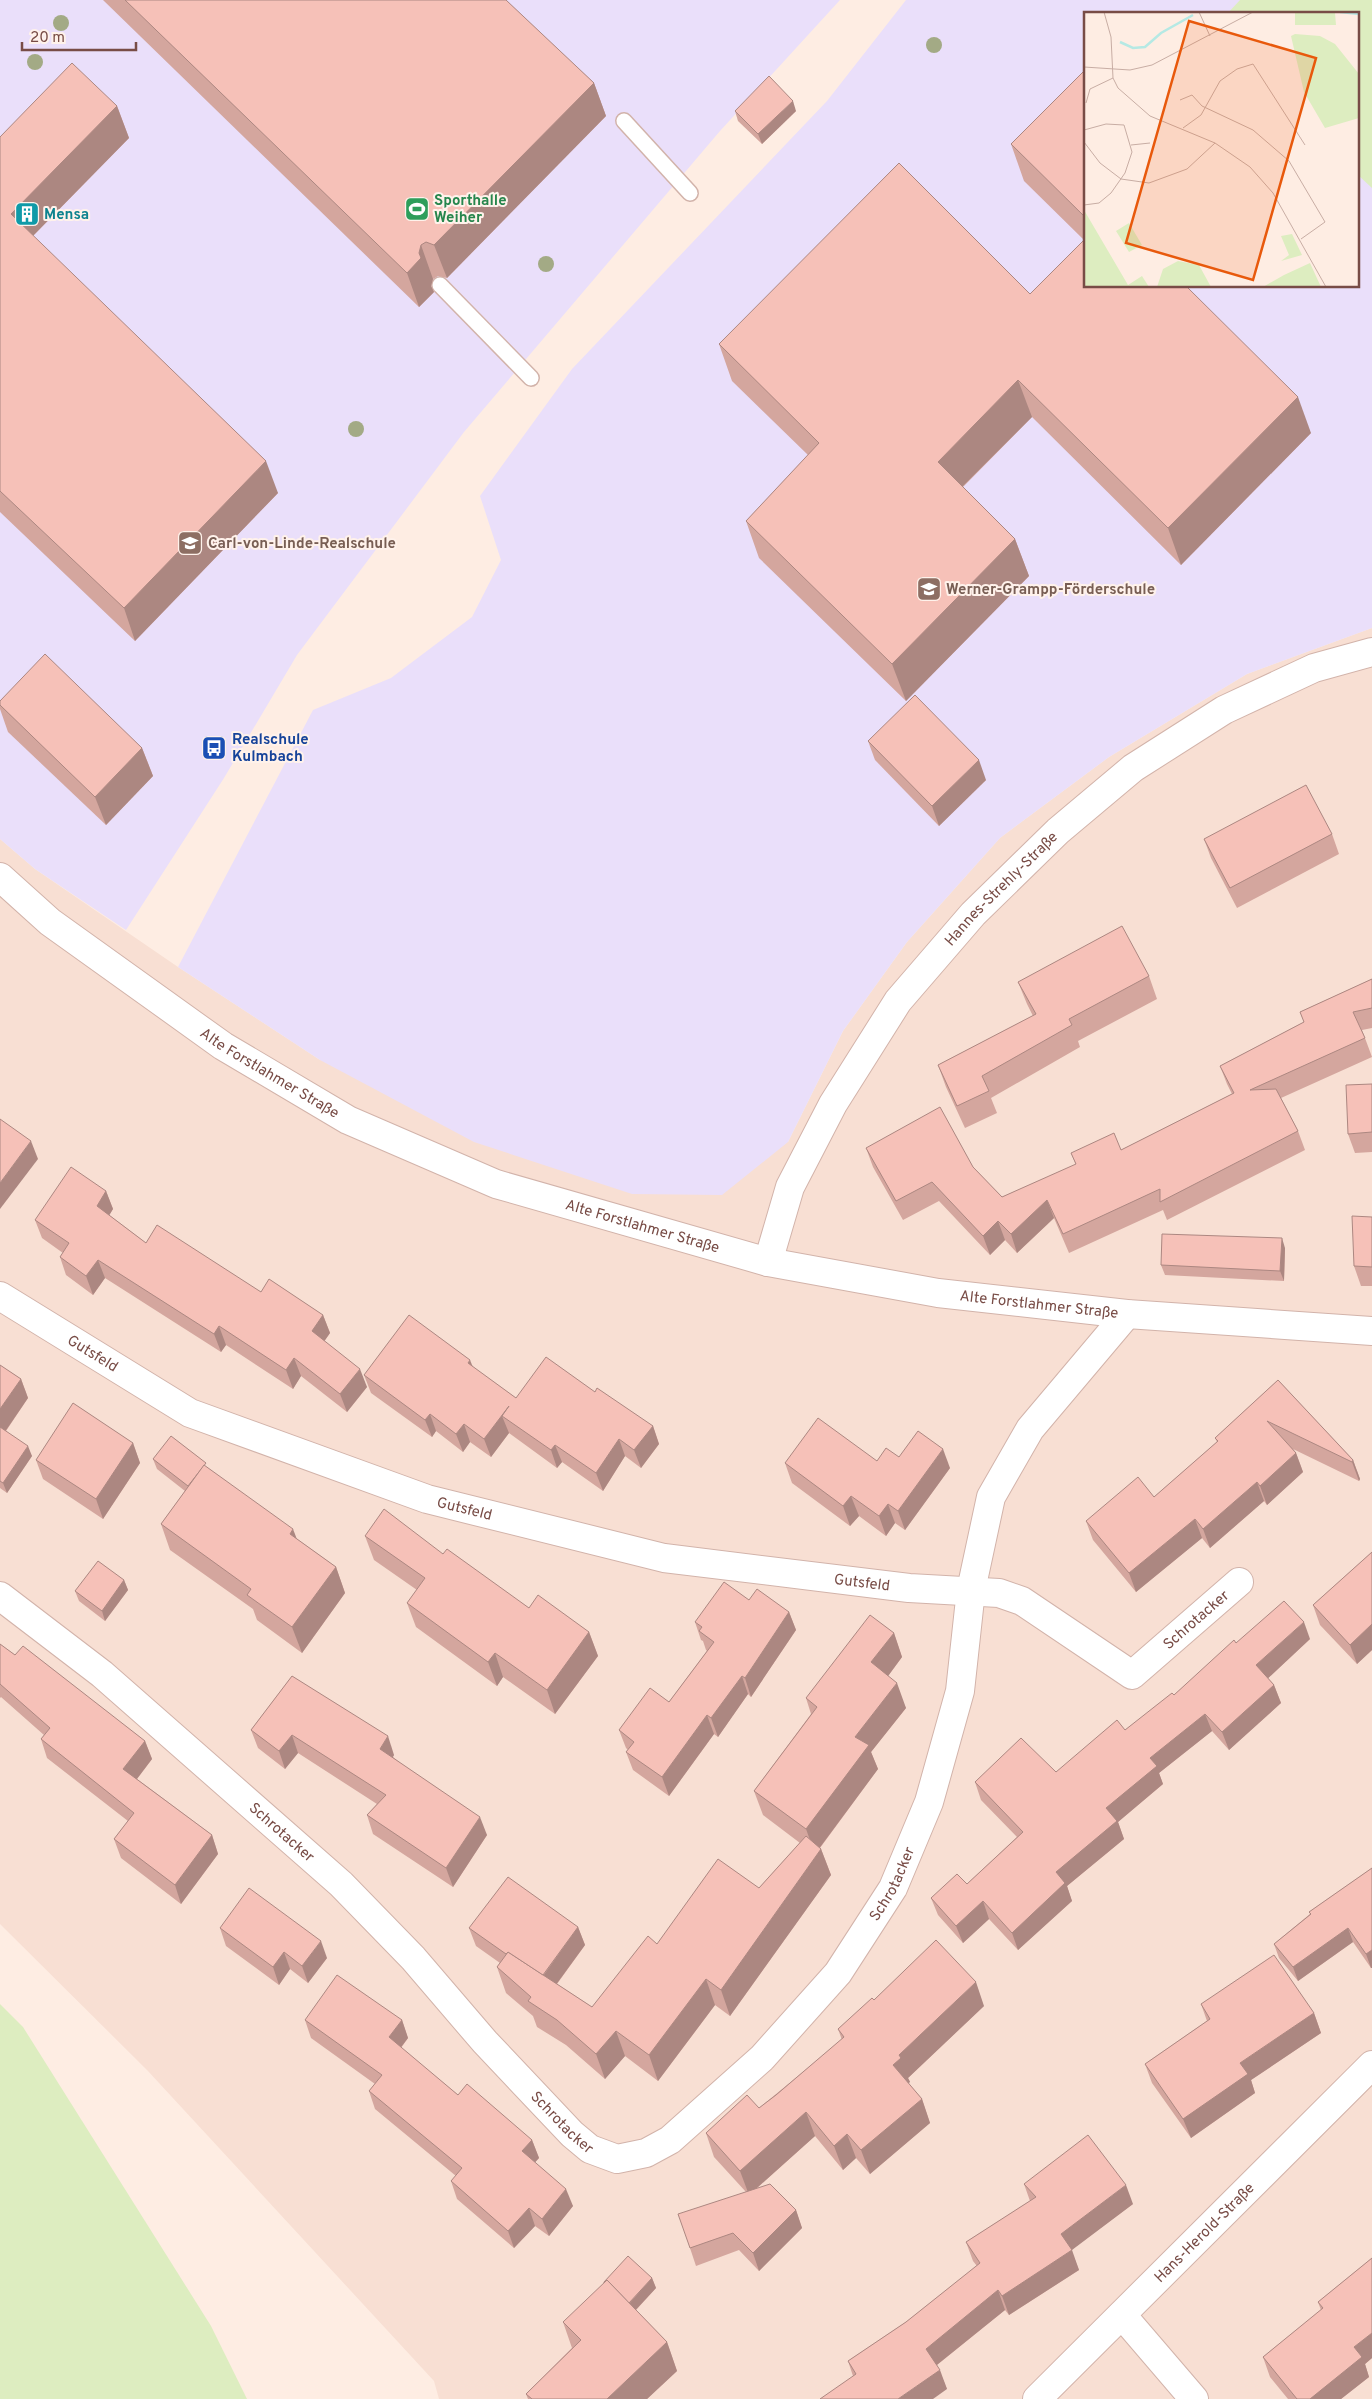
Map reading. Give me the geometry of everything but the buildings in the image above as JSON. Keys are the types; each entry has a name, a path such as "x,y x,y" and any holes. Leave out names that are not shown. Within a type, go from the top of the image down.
{"street":[{"name":"Hannes-Strehly-Straße","path":"768,1262 790,1187 833,1104 898,1001 973,914 1058,831 1133,768 1224,710 1314,668 1372,652"},
{"name":"Alte Forstlahmer Straße","path":"0,877 50,922 223,1046 348,1120 496,1184 768,1262 938,1294 1127,1314 1372,1330"},
{"name":"Gutsfeld","path":"0,1296 190,1413 427,1499 664,1558 909,1588 971,1590"},
{"name":"Schrotacker","path":"0,1596 102,1674 341,1884 413,1958 485,2042 572,2134 590,2149 617,2159 646,2153 670,2140 762,2058 838,1973 893,1888 929,1802 960,1691 971,1590 992,1498 1030,1429 1127,1314"},
{"name":"Schrotacker","path":"971,1590 999,1593 1022,1601 1132,1675 1238,1582"},
{"name":"Hans-Herold-Straße","path":"1037,2399 1372,2065"},
{"path":"1122,2315 1194,2399"}],"lane":[{"path":"624,121 690,193"},
{"path":"440,285 530,378"}],"shaded area":[{"name":"Carl-von-Linde-Realschule","path":"0,0 840,0 720,131 464,432 297,655 224,778 126,930 35,869 0,839"},
{"name":"Werner-Grampp-Förderschule","path":"906,0 1372,0 1372,628 1247,674 1109,757 1000,838 907,942 843,1031 788,1142 722,1195 632,1194 474,1142 320,1060 178,967 313,710 391,678 472,617 501,560 480,496 572,369 827,101"},
{"path":"1372,628 1372,2399 439,2399 434,2381 147,2070 0,1924 0,839 35,869 178,967 320,1060 788,1142 843,1031 907,942 1000,838 1109,757 1247,674"}],"green space":[{"path":"1240,0 1372,0 1372,188 1360,177 1360,12 1229,12"},
{"path":"0,2004 23,2027 211,2326 247,2399 0,2399"}],"place":[{"name":"Sporthalle Weiher","path":"417,209"},
{"name":"Mensa","path":"27,214"},
{"name":"Carl-von-Linde-Realschule","path":"190,543"},
{"name":"Werner-Grampp-Förderschule","path":"929,589"},
{"name":"Realschule Kulmbach","path":"214,748"}]}
